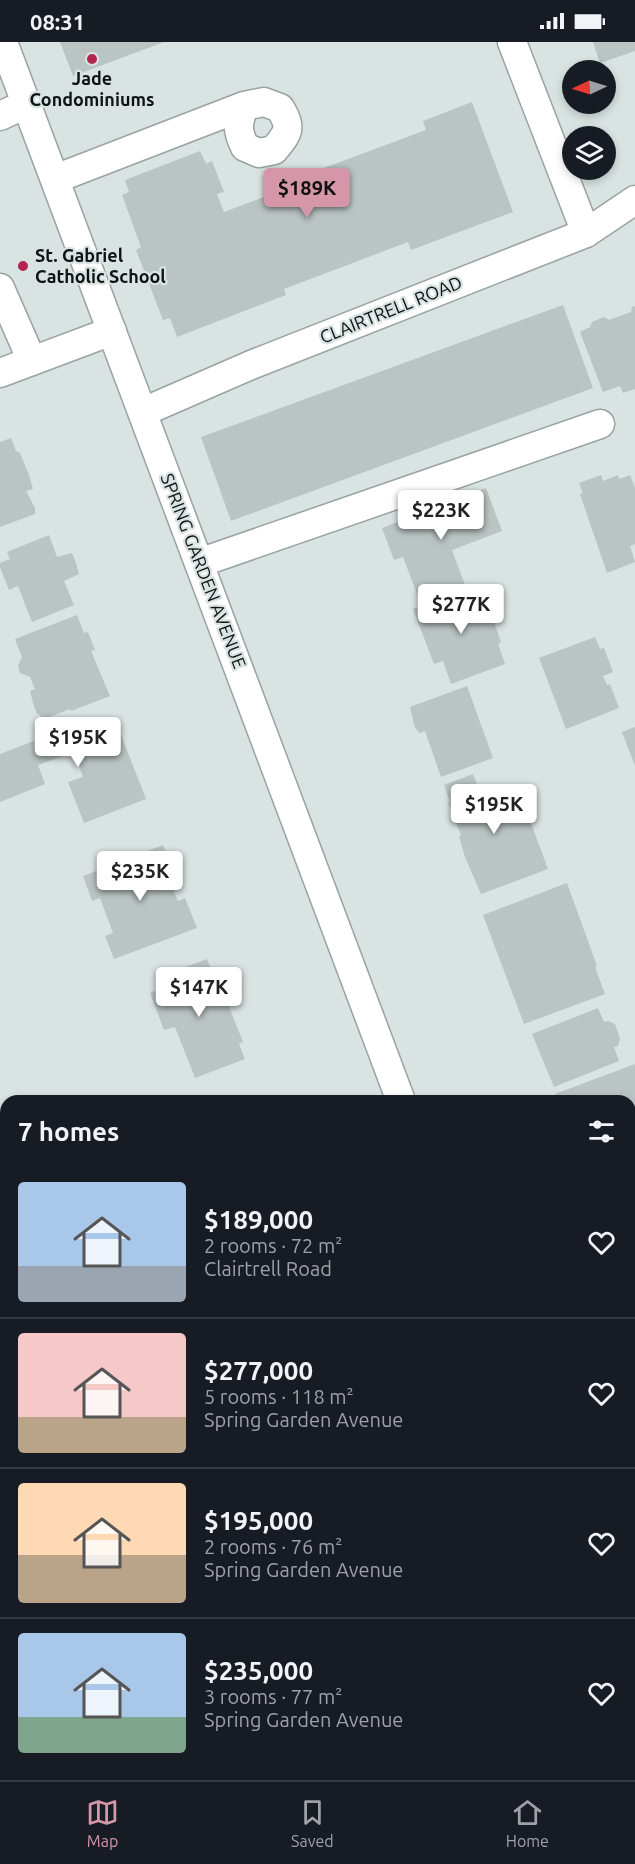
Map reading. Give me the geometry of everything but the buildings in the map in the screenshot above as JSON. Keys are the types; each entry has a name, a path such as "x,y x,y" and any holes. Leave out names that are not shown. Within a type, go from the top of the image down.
{"street":[{"name":"SPRING GARDEN AVENUE","path":"3,42 399,1095"},
{"path":"512,42 585,233"},
{"path":"0,116 26,104"},
{"path":"55,179 244,106"},
{"name":"CLAIRTRELL ROAD","path":"143,412 251,365 585,233 635,200"},
{"path":"0,288 32,361"},
{"path":"0,373 112,331"},
{"path":"200,563 600,424"}],"place":[{"name":"Jade Condominiums","path":"92,59"},
{"name":"St. Gabriel Catholic School","path":"23,266"}]}
